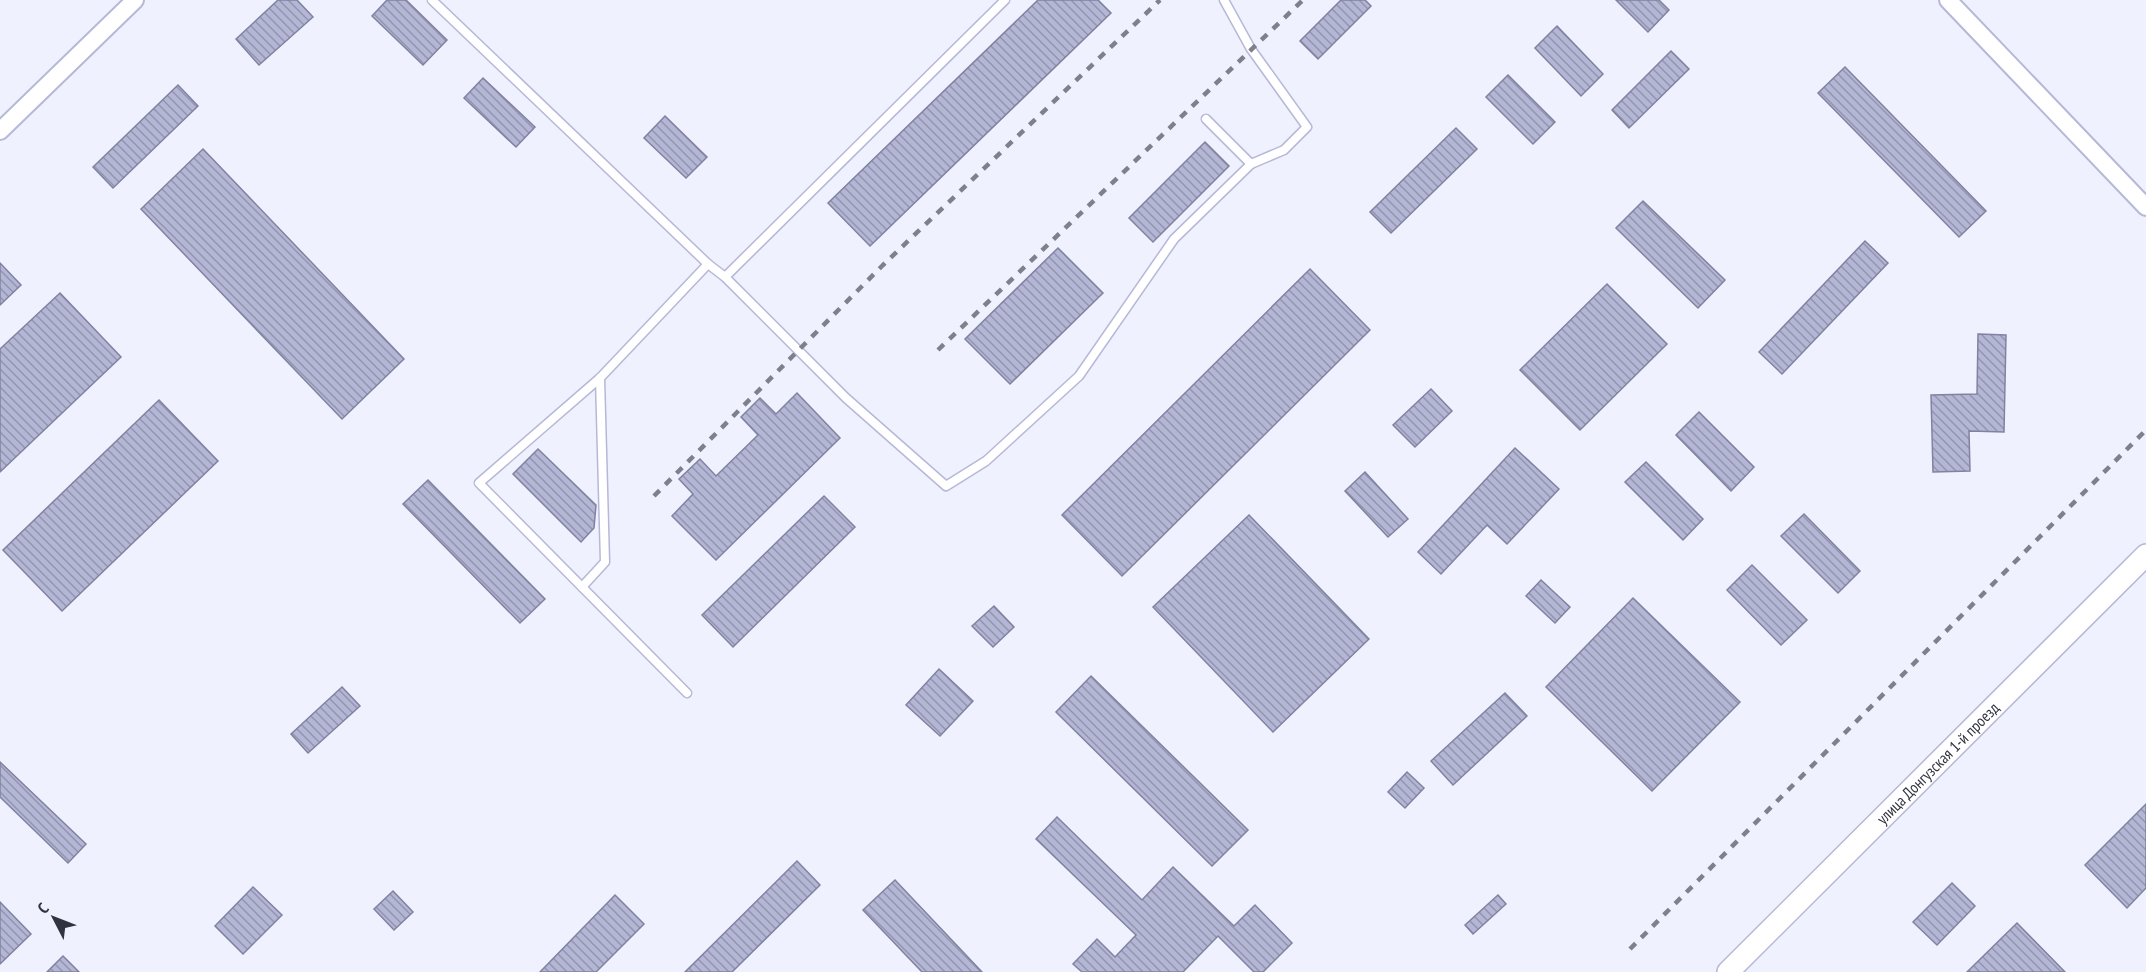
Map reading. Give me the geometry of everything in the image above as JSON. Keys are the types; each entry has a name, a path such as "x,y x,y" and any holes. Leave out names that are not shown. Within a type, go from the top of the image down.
{"street":[{"path":"0,131 135,0"},
{"path":"1948,0 2146,207"},
{"name":"улица Донгузская 1-й проезд","path":"1728,972 2146,555"}],"lane":[{"path":"432,0 708,264 725,277 846,398 946,486 986,461 1079,376 1174,239 1251,164 1284,150 1307,127 1251,49 1224,0"},
{"path":"725,277 1005,0"},
{"path":"1206,119 1251,164"},
{"path":"687,693 479,483 600,378 708,264"},
{"path":"582,586 605,562 600,378"}],"building":[{"path":"278,0 297,0 313,17 259,65 236,39"},
{"path":"387,0 406,0 447,40 423,65 372,16"},
{"path":"1038,0 1098,0 1111,13 870,246 828,203"},
{"path":"1341,0 1365,0 1371,6 1318,59 1300,41"},
{"path":"1616,0 1659,0 1669,10 1648,32"},
{"path":"1557,26 1603,74 1581,96 1535,48"},
{"path":"1671,51 1689,69 1629,128 1612,110"},
{"path":"1845,67 1986,211 1959,237 1818,93"},
{"path":"1508,75 1555,122 1533,144 1486,97"},
{"path":"483,78 535,127 516,147 464,98"},
{"path":"178,85 198,106 113,188 93,167"},
{"path":"665,116 707,157 686,178 644,138"},
{"path":"1456,128 1477,149 1391,233 1370,212"},
{"path":"1205,142 1229,166 1153,242 1129,218"},
{"path":"203,149 404,359 342,419 141,209"},
{"path":"1643,201 1725,280 1698,308 1616,228"},
{"path":"1865,241 1888,263 1782,374 1759,352"},
{"path":"1058,248 1103,293 1010,384 965,339"},
{"path":"0,263 21,285 0,305"},
{"path":"1310,269 1370,330 1122,576 1062,515"},
{"path":"1607,284 1667,344 1580,430 1520,370"},
{"path":"60,293 121,357 0,472 0,349"},
{"path":"1978,334 2006,335 2004,432 1969,431 1970,471 1933,472 1931,395 1977,394"},
{"path":"1431,389 1452,411 1415,447 1393,425"},
{"path":"797,393 840,438 716,560 672,516 693,494 679,479 700,459 716,476 758,435 741,417 760,398 776,414"},
{"path":"159,400 218,461 62,611 3,550"},
{"path":"1699,412 1754,467 1731,491 1676,435"},
{"path":"1515,448 1559,489 1507,544 1487,525 1441,574 1418,552"},
{"path":"538,449 596,505 594,528 581,542 513,474"},
{"path":"1646,462 1703,519 1683,540 1625,482"},
{"path":"1365,472 1408,519 1388,537 1345,491"},
{"path":"428,480 545,599 520,623 403,504"},
{"path":"824,496 855,527 733,647 702,615"},
{"path":"1804,514 1860,571 1838,593 1781,536"},
{"path":"1249,515 1369,639 1273,732 1153,607"},
{"path":"1752,565 1807,620 1781,645 1727,590"},
{"path":"1541,580 1570,607 1555,623 1526,596"},
{"path":"1633,598 1740,702 1652,791 1546,687"},
{"path":"994,606 1014,627 993,647 972,626"},
{"path":"939,669 973,701 940,736 906,705"},
{"path":"1091,676 1248,830 1212,866 1056,712"},
{"path":"342,687 360,706 308,753 291,734"},
{"path":"1505,693 1527,716 1453,785 1431,761"},
{"path":"0,762 86,844 68,863 0,797"},
{"path":"1407,772 1424,788 1405,808 1388,792"},
{"path":"2146,804 2146,888 2127,908 2085,865"},
{"path":"1057,817 1142,900 1173,867 1234,926 1255,905 1292,943 1263,972 1254,972 1218,936 1183,972 1082,972 1073,964 1097,939 1115,957 1136,935 1036,839"},
{"path":"797,861 820,885 732,972 685,972"},
{"path":"895,880 982,972 922,972 863,910"},
{"path":"1952,883 1975,906 1937,945 1913,922"},
{"path":"253,887 282,915 243,954 215,926"},
{"path":"393,891 413,912 394,930 374,909"},
{"path":"615,895 644,924 596,972 540,972"},
{"path":"1498,895 1506,904 1473,934 1465,925"},
{"path":"0,902 31,934 0,964"},
{"path":"2017,923 2065,972 1967,972"},
{"path":"63,956 79,972 47,972"}],"railway":[{"path":"654,496 883,265 1160,0"},
{"path":"938,350 1303,0"},
{"path":"1630,949 2146,430"}]}
